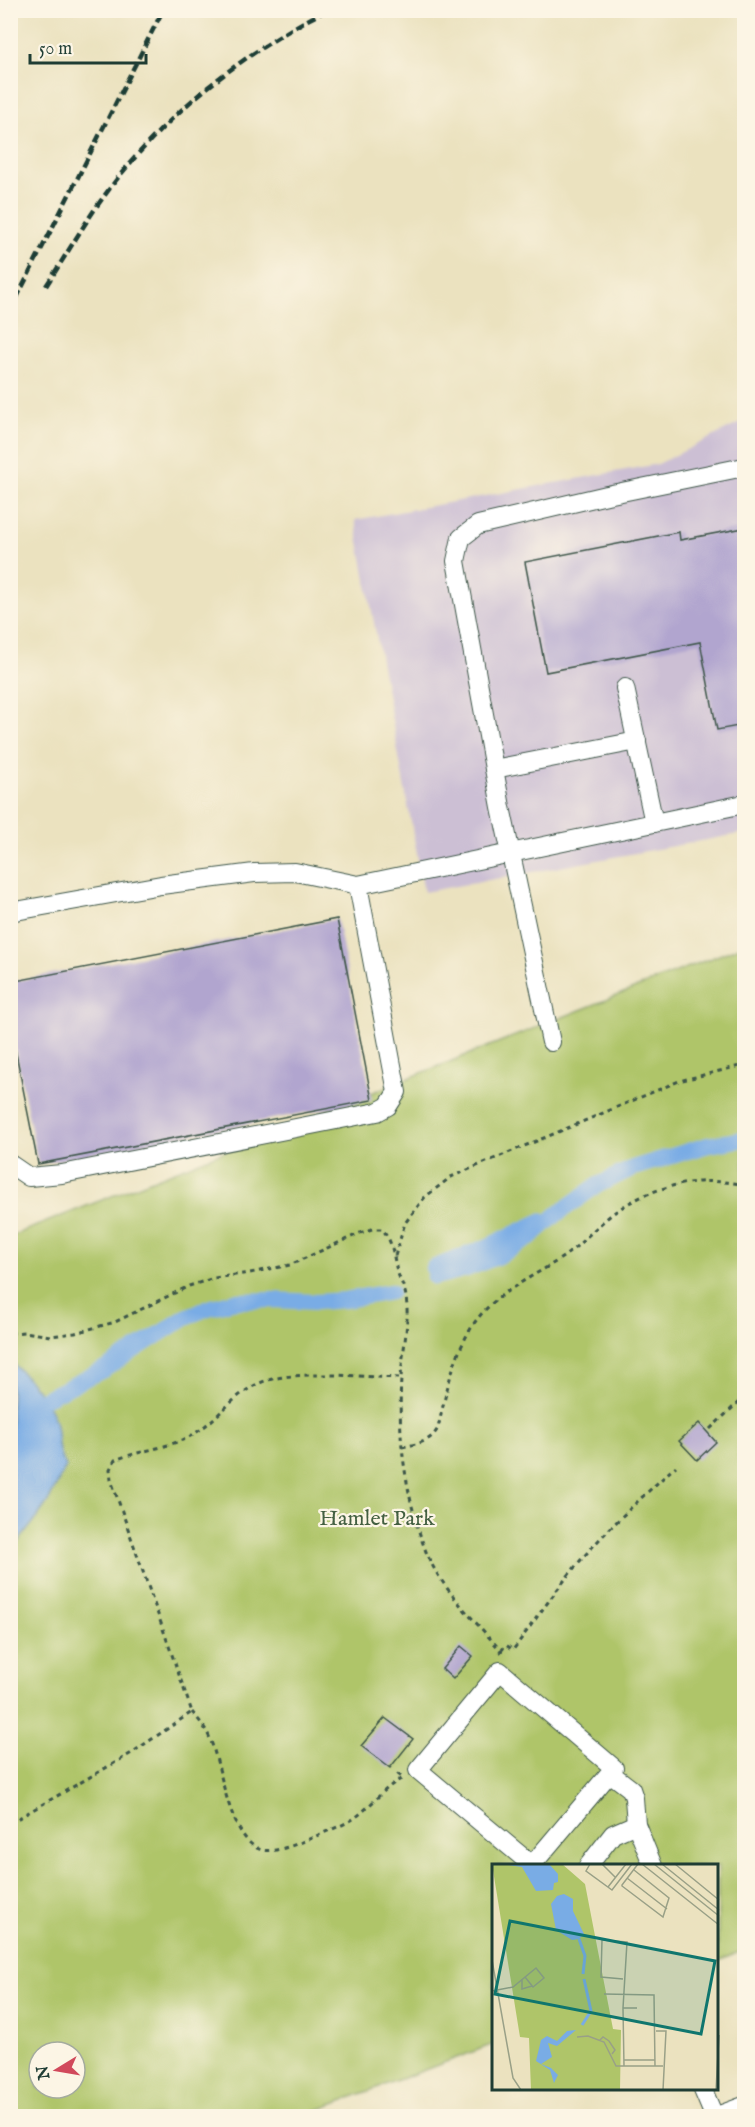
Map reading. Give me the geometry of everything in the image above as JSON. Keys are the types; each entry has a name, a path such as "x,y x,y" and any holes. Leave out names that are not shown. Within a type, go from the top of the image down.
{"street":[{"path":"551,1042 510,852 456,561 461,538 478,525 607,495 744,467"},
{"path":"625,688 654,823"},
{"path":"494,769 637,741"},
{"path":"10,912 161,885 254,873 295,872 358,885 744,804"},
{"path":"10,1164 29,1177 62,1174 377,1112 388,1106 397,1092 358,885"},
{"path":"532,1864 412,1767 500,1671 614,1768 534,1864"},
{"path":"610,1773 631,1789 636,1824 652,1864"},
{"path":"590,1864 613,1834 636,1824"},
{"path":"704,2091 716,2116 744,2106"}],"path":[{"path":"394,1258 405,1223 424,1197 451,1177 679,1081 744,1065"},
{"path":"402,1447 428,1440 435,1435 449,1380 460,1352 474,1324 507,1290 561,1259 627,1203 688,1182 707,1180 744,1185"},
{"path":"10,1333 25,1332 50,1336 75,1333 115,1322 189,1286 214,1278 290,1265 372,1229 382,1229 387,1235 406,1296 406,1346 401,1378 402,1447 414,1509 426,1552 434,1569 501,1651"},
{"path":"401,1378 294,1376 272,1379 239,1394 194,1434 115,1460 110,1469 111,1480 192,1712 208,1735 236,1822 246,1839 261,1850 275,1850 301,1843 350,1820 369,1807 388,1785 403,1778 398,1774 412,1767"},
{"path":"710,1429 744,1397"},
{"path":"494,1660 506,1645 513,1650 581,1560 625,1513 676,1466"},
{"path":"10,1823 130,1754 192,1712"}],"shaded area":[{"path":"744,421 744,833 424,892 355,520 658,464"}],"green space":[{"name":"Hamlet Park","path":"744,945 744,1950 719,1961 719,1864 492,1864 492,2045 302,2116 11,2116 11,1236"}],"water":[{"path":"11,1361 36,1388 52,1412 60,1453 66,1466 49,1500 11,1551"}],"building":[{"path":"744,528 744,725 717,730 700,642 546,672 525,562 679,532 680,540"},
{"path":"337,919 372,1100 38,1164 10,1023 10,982"},
{"path":"699,1423 716,1442 697,1460 679,1441"},
{"path":"461,1646 473,1656 453,1679 442,1669"},
{"path":"385,1718 413,1739 390,1768 361,1746"}],"waterway":[{"path":"435,1277 466,1269 499,1256 527,1240 556,1215 596,1186 633,1168 708,1145 744,1139"},
{"path":"433,1268 484,1248 541,1221"},
{"path":"44,1399 105,1369 186,1317 208,1308 235,1301 317,1302 391,1292"}],"railway":[{"path":"10,311 163,10"},
{"path":"46,286 112,186 168,122 234,67 292,29 328,10"}]}
